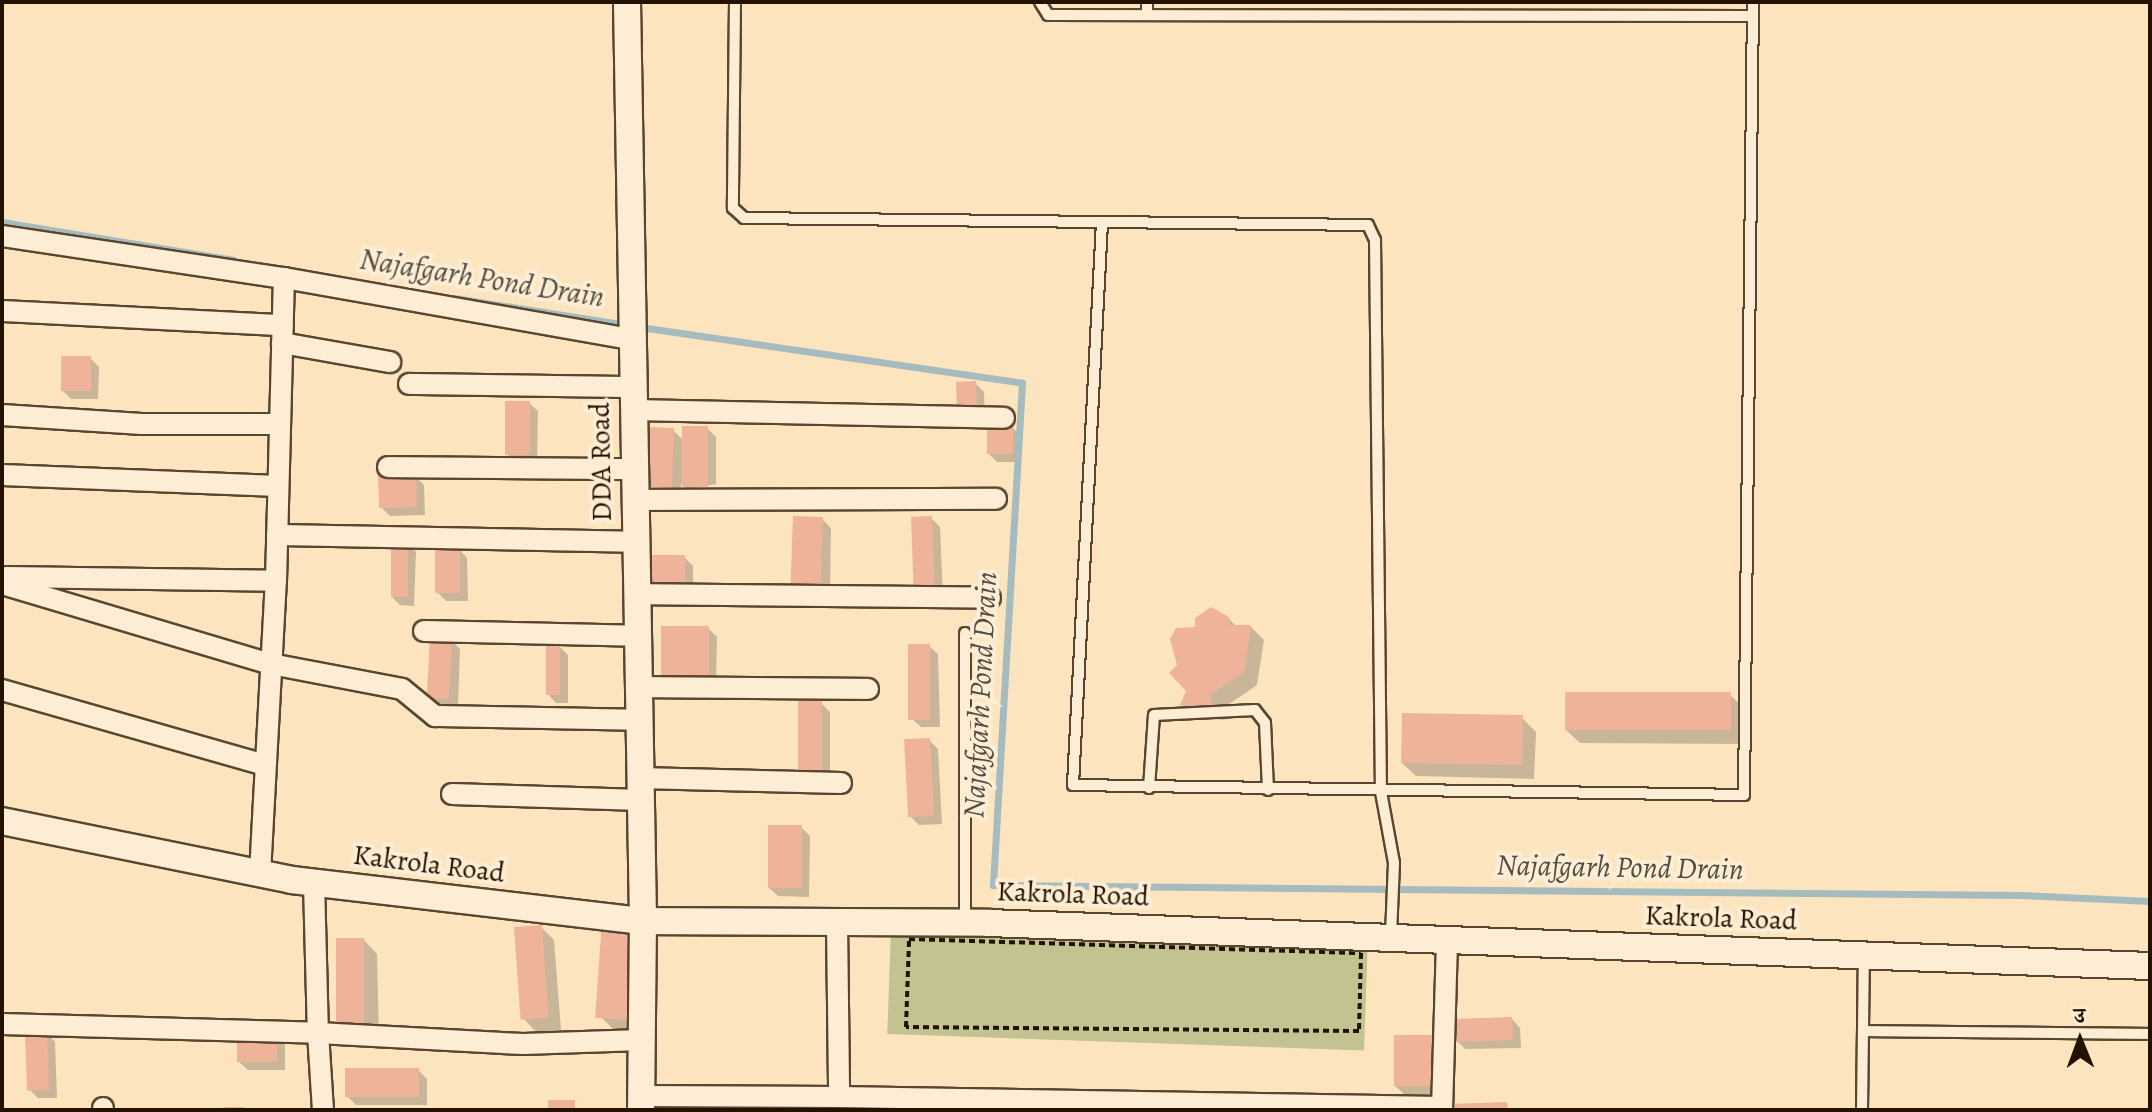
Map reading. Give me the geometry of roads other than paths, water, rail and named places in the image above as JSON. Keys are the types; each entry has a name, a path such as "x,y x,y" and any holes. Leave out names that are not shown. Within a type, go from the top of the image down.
{"street":[{"name":"DDA Road","path":"627,2 630,326 643,921 641,1103"},
{"path":"2,236 630,326"},
{"path":"260,874 276,581 284,278"},
{"path":"2,311 282,334 390,362"},
{"path":"409,384 1004,418"},
{"path":"2,415 142,424 280,424"},
{"path":"388,467 633,469"},
{"path":"2,475 278,486"},
{"path":"634,500 996,499"},
{"path":"277,535 635,542"},
{"path":"2,577 276,581"},
{"path":"2,584 271,664 402,689 435,716 639,720"},
{"path":"635,594 990,598"},
{"path":"424,631 637,636"},
{"path":"638,687 868,689"},
{"path":"2,690 266,765"},
{"path":"452,794 841,783"},
{"name":"Kakrola Road","path":"2,821 314,883 643,921 965,923 2150,966"},
{"path":"314,883 323,1110"},
{"path":"837,922 839,1097"},
{"path":"641,1103 839,1097 1442,1109 1447,939"},
{"path":"2,1024 318,1033 523,1044 642,1040"}],"lane":[{"path":"735,2 736,215 1368,225 1373,233 1381,792 1394,863 1391,937"},
{"path":"1040,2 1048,15 1752,16"},
{"path":"1147,2 1147,15"},
{"path":"1102,222 1070,774 1073,785 1381,792 1744,795 1753,2"},
{"path":"965,633 965,923"},
{"path":"1149,788 1154,715 1255,710 1265,723 1268,790"},
{"path":"1862,1110 1864,955"},
{"path":"1863,1031 2150,1034"}],"waterway":[{"name":"Najafgarh Pond Drain","path":"2,222 233,260"},
{"name":"Najafgarh Pond Drain","path":"454,298 627,325"},
{"name":"Najafgarh Pond Drain","path":"640,327 1022,383 993,885 2020,895 2150,901"}]}
